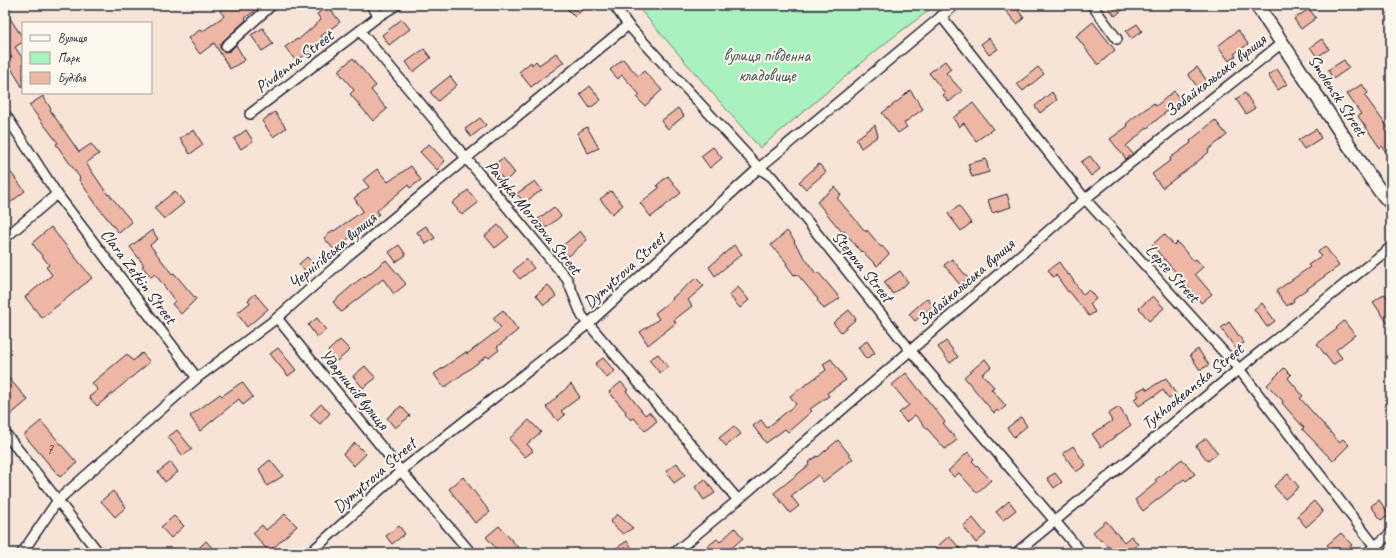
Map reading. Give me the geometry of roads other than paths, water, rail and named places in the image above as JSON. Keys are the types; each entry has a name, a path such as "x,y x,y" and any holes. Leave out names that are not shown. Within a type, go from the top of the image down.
{"street":[{"path":"226,46 272,5"},
{"path":"371,5 379,16"},
{"name":"Pivdenna Street","path":"250,114 379,16 397,5"},
{"name":"Stepova Street","path":"614,5 628,25 759,168 772,177 910,350 1082,553"},
{"name":"Dymytrova Street","path":"310,553 401,471 588,324 759,168 955,5"},
{"path":"1092,5 1117,39"},
{"name":"Smolensk Street","path":"1257,5 1366,171 1380,191 1391,203"},
{"name":"Lepse Street","path":"941,16 1085,199 1238,369 1374,551"},
{"name":"Чернігівська вулиця","path":"22,553 58,500 196,378 277,318 350,254 628,25"},
{"name":"Pavlyka Morozova Street","path":"360,31 567,279 582,316 588,324 738,500"},
{"name":"Забайкальська вулиця","path":"674,553 738,500 1085,199 1282,43"},
{"name":"Clara Zetkin Street","path":"5,114 57,194 196,378"},
{"path":"5,238 57,194"},
{"name":"Tykhookeanska Street","path":"1016,553 1238,369 1391,247"},
{"name":"Ударників вулиця","path":"277,318 401,471 471,553"},
{"path":"5,433 99,553"},
{"path":"1374,551 1391,533"}],"park label":[{"name":"вулиця південна кладовище","path":"767,65"}]}
